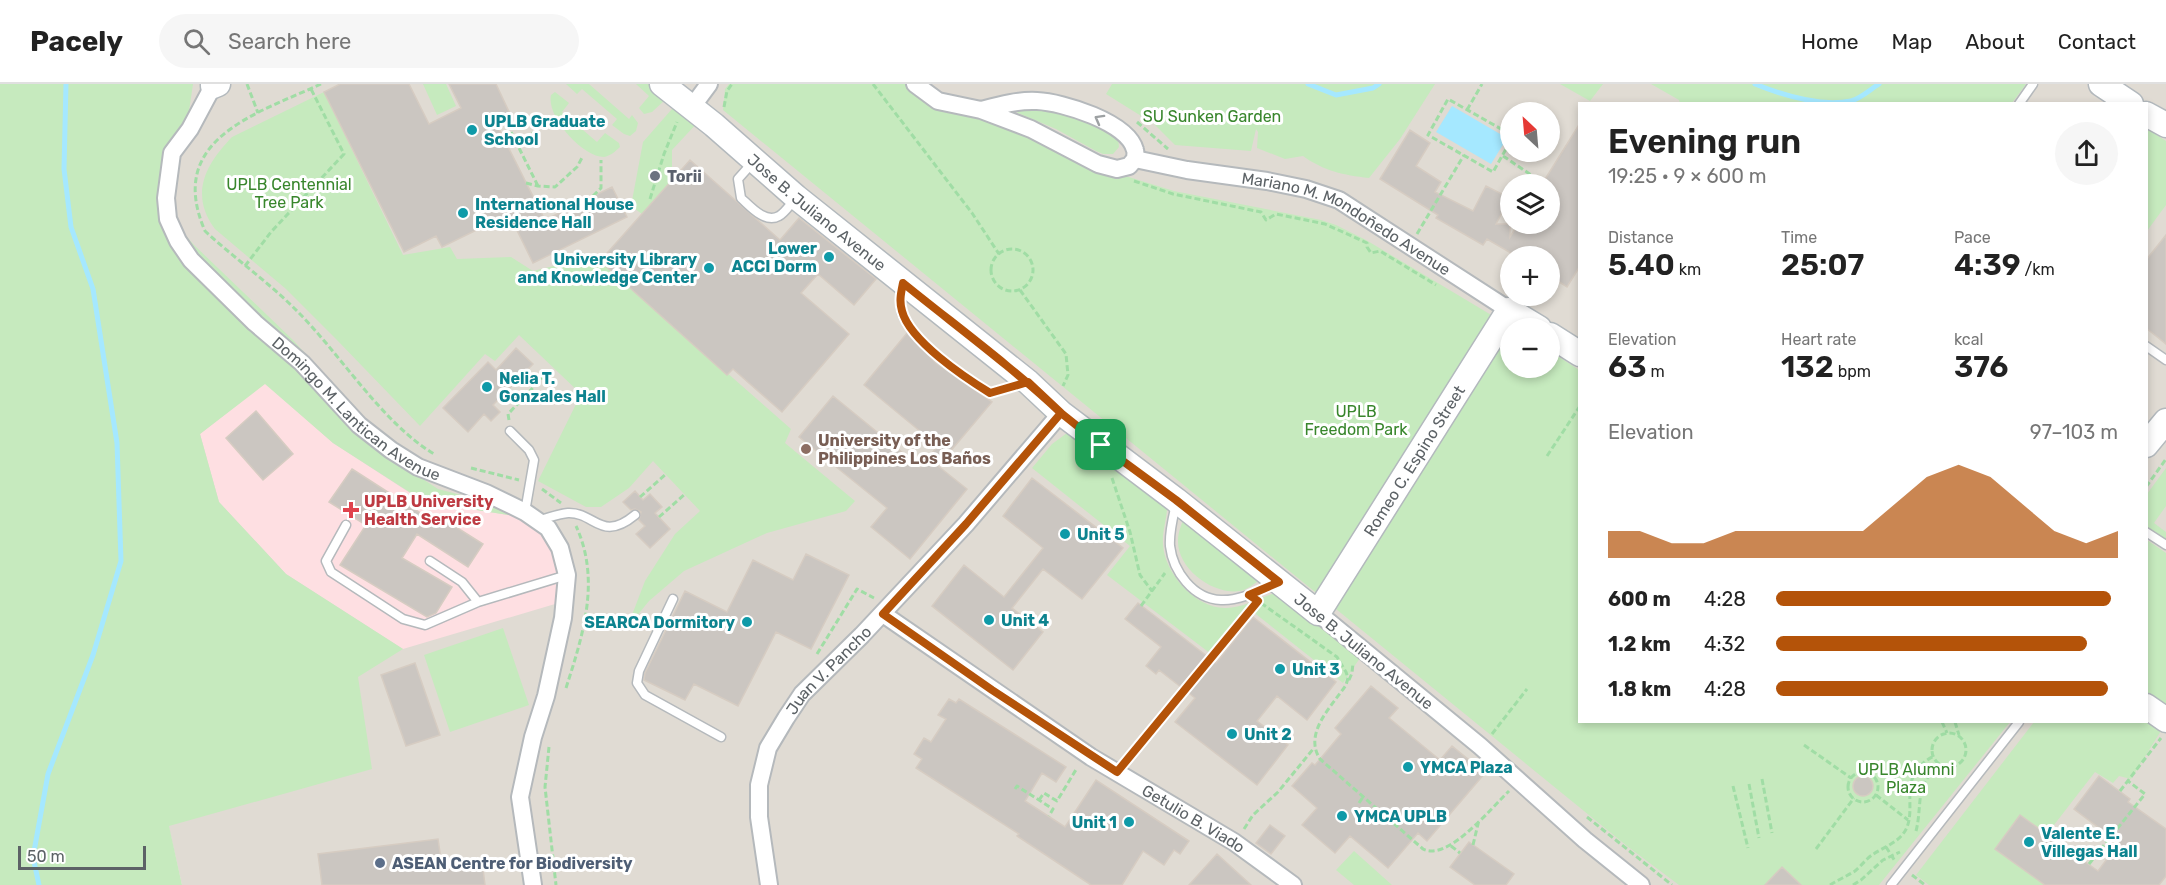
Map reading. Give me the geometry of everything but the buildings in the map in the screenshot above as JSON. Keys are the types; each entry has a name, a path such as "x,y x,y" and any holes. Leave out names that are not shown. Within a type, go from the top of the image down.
{"street":[{"name":"Jose B. Juliano Avenue","path":"662,84 796,197 1028,382 1061,413 1176,500 1318,613 1480,746 1585,840 1641,885"},
{"path":"688,104 709,84"},
{"name":"Mariano M. Mondoñedo Avenue","path":"915,84 938,101 981,110 1031,129 1098,164 1117,169 1129,166 1135,159 1135,149 1118,129 1088,113 1036,101 1003,104 981,110"},
{"path":"2101,84 2127,102"},
{"name":"Domingo M. Lantican Avenue","path":"215,85 190,129 172,153 166,198 168,219 178,241 191,260 255,323 302,363 359,424 391,450 418,467 486,493 532,516 548,528 560,548 567,575 563,618 555,661 533,737 520,797 533,885"},
{"path":"2148,115 2166,125"},
{"name":"Mariano M. Mondoñedo Avenue","path":"1135,159 1187,170 1267,181 1306,189 1340,200 1522,318"},
{"name":"Romeo C. Espino Street","path":"1318,613 1509,310"},
{"path":"1560,341 1578,353"},
{"name":"Juan V. Pancho","path":"769,885 759,817 759,785 768,748 802,694 883,614 966,524 1061,413"},
{"path":"2148,443 2166,421"},
{"name":"Getulio B. Viado","path":"883,614 992,690 1117,772 1234,842 1293,885"},
{"path":"2148,708 2165,727"}],"lane":[{"path":"2020,102 2033,84"},
{"path":"754,161 738,180 741,198 763,216 771,218 780,216 796,197"},
{"path":"903,283 900,300 902,312 912,331 966,379 990,393 1028,382"},
{"path":"2148,347 2166,360"},
{"path":"510,431 529,450 534,460 532,516 569,513 611,527 635,515"},
{"path":"1176,500 1170,535 1174,561 1188,584 1198,593 1221,600 1234,599 1279,582"},
{"path":"346,525 326,561 331,572 403,619 425,625 478,602 567,575"},
{"path":"2148,533 2166,545"},
{"path":"430,561 462,582 478,602"},
{"path":"673,599 639,671 637,683 645,695 721,737"},
{"path":"1891,885 2018,723"}],"path":[{"path":"247,84 258,113"},
{"path":"240,122 321,84"},
{"path":"724,115 725,98 732,84"},
{"path":"873,84 951,185 999,254"},
{"path":"1467,110 1482,84"},
{"path":"245,266 271,232 344,154 311,88"},
{"path":"1500,128 1448,99 1428,135 1493,172 1500,161"},
{"path":"650,199 663,154 688,104"},
{"path":"516,142 539,130"},
{"path":"503,136 511,132 538,186"},
{"path":"1410,246 1464,155"},
{"path":"526,183 555,187 578,167 583,156"},
{"path":"593,196 601,188 602,160"},
{"path":"1512,162 1530,174"},
{"path":"1126,179 1173,194 1261,212 1266,220 1276,214 1325,224 1367,243 1371,253 1380,251 1436,285 1445,286"},
{"path":"1017,250 1023,252 1032,262 1033,275 1026,286 1020,290 1004,290 996,283 991,268 999,254 1004,251 1017,250"},
{"path":"1020,290 1066,354 1068,375 1062,389"},
{"path":"510,431 508,414 544,376"},
{"path":"1547,456 1578,409"},
{"path":"1101,445 1130,532 1140,575 1152,591"},
{"path":"2148,484 2166,459"},
{"path":"640,497 666,474"},
{"path":"659,517 685,494"},
{"path":"1142,606 1174,561"},
{"path":"814,659 857,589"},
{"path":"1117,772 1258,601 1337,657 1346,672 1348,678 1346,685 1320,723 1314,740 1314,747 1320,759 1424,849 1436,852 1451,846 1518,781"},
{"path":"1480,746 1489,739 1527,689"},
{"path":"1942,723 1947,733"},
{"path":"1915,837 1922,788 1929,774 1945,766 1959,764 1964,759 1965,743 1955,723"},
{"path":"2120,791 2165,727"},
{"path":"1945,766 1934,756 1932,749 1935,741 1947,733 1960,736"},
{"path":"1804,745 1851,778"},
{"path":"1234,842 1253,815 1278,792 1314,747"},
{"path":"1830,885 1855,871 1873,854 1898,839 1907,828 1911,786 1917,769 1924,761 1934,756"},
{"path":"1039,800 1044,793 1057,801 1077,768"},
{"path":"1860,772 1872,774 1878,783 1876,795 1863,802 1854,798 1848,787 1851,778 1860,772"},
{"path":"1762,779 1772,833"},
{"path":"2089,864 2145,794 2128,781"},
{"path":"1749,784 1759,838"},
{"path":"1015,789 1017,786 1053,809 1049,816"},
{"path":"1733,786 1748,848"},
{"path":"1911,786 1922,788"},
{"path":"1876,795 1908,820"},
{"path":"1359,802 1363,797"},
{"path":"1816,849 1854,798"},
{"path":"1473,844 1479,820"},
{"path":"1451,846 1460,853"},
{"path":"1853,885 1883,860 1903,850"}],"shaded area":[{"name":"University of the Philippines Los Baños","path":"0,84 2166,84 2166,885 182,885"},
{"name":"UPLB University Health Service","path":"265,383 333,443 424,502 522,517 548,534 563,572 555,604 403,649 286,574 219,502 200,434"}],"green space":[{"path":"0,84 193,84 188,118 171,184 174,222 194,245 294,341 345,399 388,456 438,489 507,507 522,517 425,502 333,443 265,384 200,434 219,502 286,574 403,649 358,677 372,769 169,826 182,885 0,885"},
{"path":"423,84 446,84 456,106 437,115"},
{"path":"566,84 589,84 629,119 632,115 638,123 636,131 630,136 624,134 612,125 617,119 582,89 577,94"},
{"path":"636,84 653,84 665,100 652,112 644,114 639,108 649,96"},
{"name":"UPLB Freedom Park","path":"729,84 913,84 995,115 1103,169 1174,191 1321,220 1366,240 1500,320 1500,378 1560,378 1560,358 1578,369 1578,723 2009,723 1879,885 1679,885 1627,846 723,110 725,89"},
{"name":"SU Sunken Garden","path":"1112,84 1435,84 1400,139 1369,178 1334,172 1303,156 1285,159 1257,148 1258,132 1256,129 1251,151 1175,145 1154,124 1106,94"},
{"path":"1560,84 1603,84 1590,101"},
{"path":"1651,84 2026,84 2013,102 1680,102"},
{"name":"UPLB Centennial Tree Park","path":"324,92 403,255 450,247 457,259 511,257 533,271 594,256 791,429 785,443 855,501 846,511 767,533 684,571 649,601 627,628 645,581 675,534 700,511 653,461 629,488 601,507 586,507 538,481 581,394 519,335 495,361 485,354 420,426 286,289 215,229 207,216 202,192 204,180 215,158 232,137"},
{"path":"555,92 569,103 562,112 597,142 605,133 619,143 620,147 604,157 595,155 576,143 554,114 551,95"},
{"path":"679,101 699,121 672,150 672,175 669,184 642,214 631,206 643,142"},
{"path":"1017,106 1081,120 1118,139 1119,147 1113,154 1103,154 1056,129 1018,113 1015,110"},
{"path":"2148,131 2166,141 2166,205 2148,230"},
{"path":"1067,433 1076,433 1167,503 1163,539 1165,555 1175,577 1193,596 1215,607 1232,608 1275,593 1360,658 1343,683 1252,611 1215,657 1107,575 1130,546 1032,468 1052,444"},
{"path":"2166,468 2166,506 2154,523 2166,532 2166,541 2148,529 2148,493"},
{"path":"1184,517 1261,579 1243,590 1230,591 1219,589 1198,578 1183,561 1179,551 1178,537"},
{"path":"2148,541 2166,553 2166,707 2148,694"},
{"path":"503,628 529,705 450,732 424,655"},
{"path":"2148,718 2161,727 2161,731 2131,779 2119,776 2113,783 2095,772 2047,834 2020,815 2006,835 2045,885 1929,885 1916,875 2033,723 2148,723"},
{"path":"1354,851 1392,885 1354,885 1336,870"}],"water":[{"path":"1452,106 1500,134 1500,149 1491,164 1436,132"}],"waterway":[{"path":"39,885 33,857 48,774 93,655 121,561 117,443 93,289 71,227 64,169 66,84"},
{"path":"1308,84 1336,95 1373,88 1379,84"},
{"path":"1755,84 1802,99 1827,102 1854,100 1879,84"}],"place":[{"name":"UPLB Graduate School","path":"472,130"},
{"name":"Torii","path":"655,176"},
{"name":"International House Residence Hall","path":"463,213"},
{"name":"Lower ACCI Dorm","path":"829,257"},
{"name":"University Library and Knowledge Center","path":"709,268"},
{"name":"Nelia T. Gonzales Hall","path":"487,387"},
{"name":"University of the Philippines Los Baños","path":"806,449"},
{"name":"UPLB University Health Service","path":"351,510"},
{"name":"Unit 5","path":"1065,534"},
{"name":"Unit 4","path":"989,620"},
{"name":"SEARCA Dormitory","path":"747,622"},
{"name":"Unit 3","path":"1280,669"},
{"name":"Unit 2","path":"1232,734"},
{"name":"YMCA Plaza","path":"1408,767"},
{"name":"YMCA UPLB","path":"1342,816"},
{"name":"Unit 1","path":"1129,822"},
{"name":"Valente E. Villegas Hall","path":"2029,842"},
{"name":"ASEAN Centre for Biodiversity","path":"380,863"}],"route":[{"path":"1101,445 1061,413 1028,382 990,393 966,379 912,331 902,312 900,300 903,283 1028,382 1050,402 1061,413 966,524 883,614 1091,757 1117,772 1258,601 1249,595 1279,582 1176,500 1101,445"}],"park label":[{"name":"UPLB Alumni Plaza","path":"1906,778"}]}
